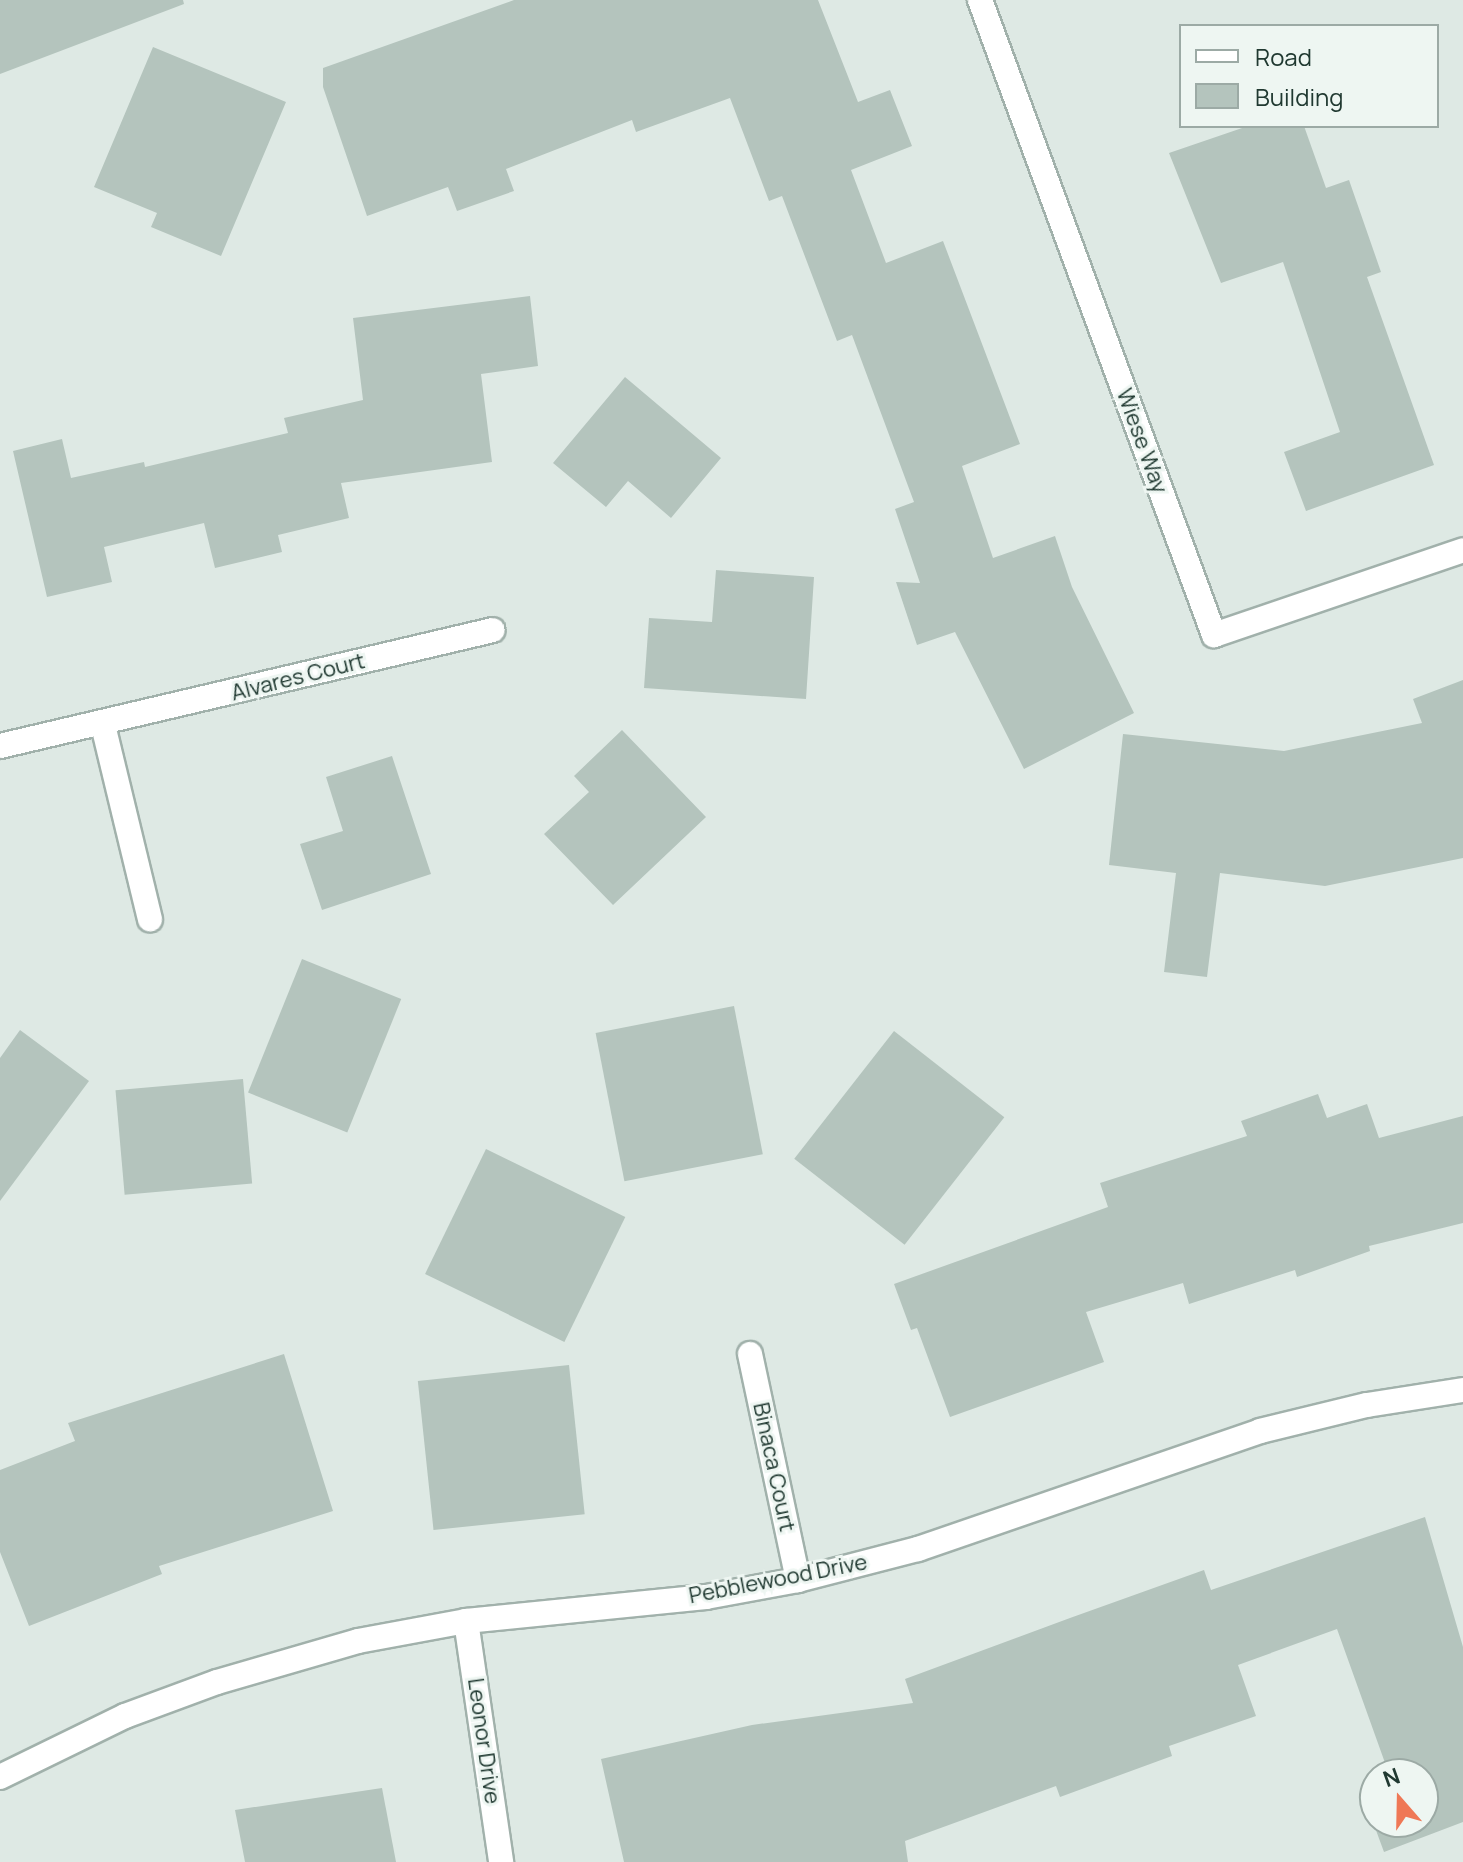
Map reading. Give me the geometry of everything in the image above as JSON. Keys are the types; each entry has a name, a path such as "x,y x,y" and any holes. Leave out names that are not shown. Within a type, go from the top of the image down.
{"street":[{"name":"Wiese Way","path":"980,0 1214,635 1463,550"},
{"name":"Alvares Court","path":"0,746 103,725 493,630"},
{"path":"103,725 150,919"},
{"name":"Binaca Court","path":"750,1354 798,1580"},
{"name":"Pebblewood Drive","path":"0,1777 125,1716 217,1682 358,1641 466,1621 706,1597 798,1580 918,1549 1260,1431 1367,1405 1463,1390"},
{"name":"Leonor Drive","path":"466,1621 501,1862"}],"building":[{"path":"0,0 183,0 184,4 0,74"},
{"path":"514,0 818,0 858,102 890,90 912,146 851,170 886,263 943,241 1020,444 962,466 993,558 1055,536 1072,587 1134,713 1024,769 955,632 917,645 896,582 920,583 895,509 914,502 852,335 837,341 782,196 769,201 730,98 636,132 632,120 506,169 514,191 457,211 448,187 367,216 323,87 323,68"},
{"path":"153,47 286,102 221,256 151,227 157,213 94,187"},
{"path":"1242,128 1305,128 1326,188 1349,180 1381,272 1367,277 1434,465 1306,511 1284,452 1340,432 1283,262 1221,283 1169,153"},
{"path":"530,296 538,366 481,374 492,462 341,483 349,518 278,535 282,552 215,568 204,523 104,547 112,582 47,597 13,451 62,439 71,478 144,462 145,467 288,433 284,418 363,400 353,318"},
{"path":"625,377 721,458 671,518 628,481 606,507 553,463"},
{"path":"716,570 814,577 806,699 644,688 649,618 712,622"},
{"path":"1463,680 1463,858 1325,886 1220,873 1207,977 1164,972 1176,873 1109,865 1123,734 1284,751 1422,723 1413,699"},
{"path":"622,730 706,817 613,905 544,834 589,792 574,776"},
{"path":"392,756 431,874 322,910 300,844 343,831 326,777"},
{"path":"302,959 401,999 347,1133 248,1093"},
{"path":"734,1006 763,1154 624,1181 596,1033"},
{"path":"20,1030 89,1081 0,1201 0,1058"},
{"path":"894,1031 1004,1117 905,1245 794,1159"},
{"path":"243,1079 252,1184 125,1195 115,1090"},
{"path":"1318,1094 1327,1118 1367,1104 1379,1138 1463,1116 1463,1223 1369,1246 1370,1251 1297,1277 1295,1270 1189,1304 1183,1283 1086,1312 1104,1362 950,1417 917,1328 911,1330 894,1284 1108,1207 1100,1183 1247,1136 1241,1121"},
{"path":"486,1149 625,1217 564,1342 425,1274"},
{"path":"284,1354 333,1511 159,1566 162,1574 29,1626 0,1552 0,1470 75,1441 68,1423"},
{"path":"569,1365 585,1514 434,1530 418,1381"},
{"path":"1425,1517 1463,1647 1463,1822 1439,1831 1439,1758 1383,1758 1337,1629 1238,1665 1256,1716 1169,1746 1172,1756 1060,1797 1056,1786 905,1841 908,1862 624,1862 601,1759 752,1725 913,1703 905,1679 1204,1570 1211,1590"},
{"path":"382,1788 396,1862 245,1862 235,1810"},
{"path":"1379,1838 1421,1838 1384,1852"}]}
